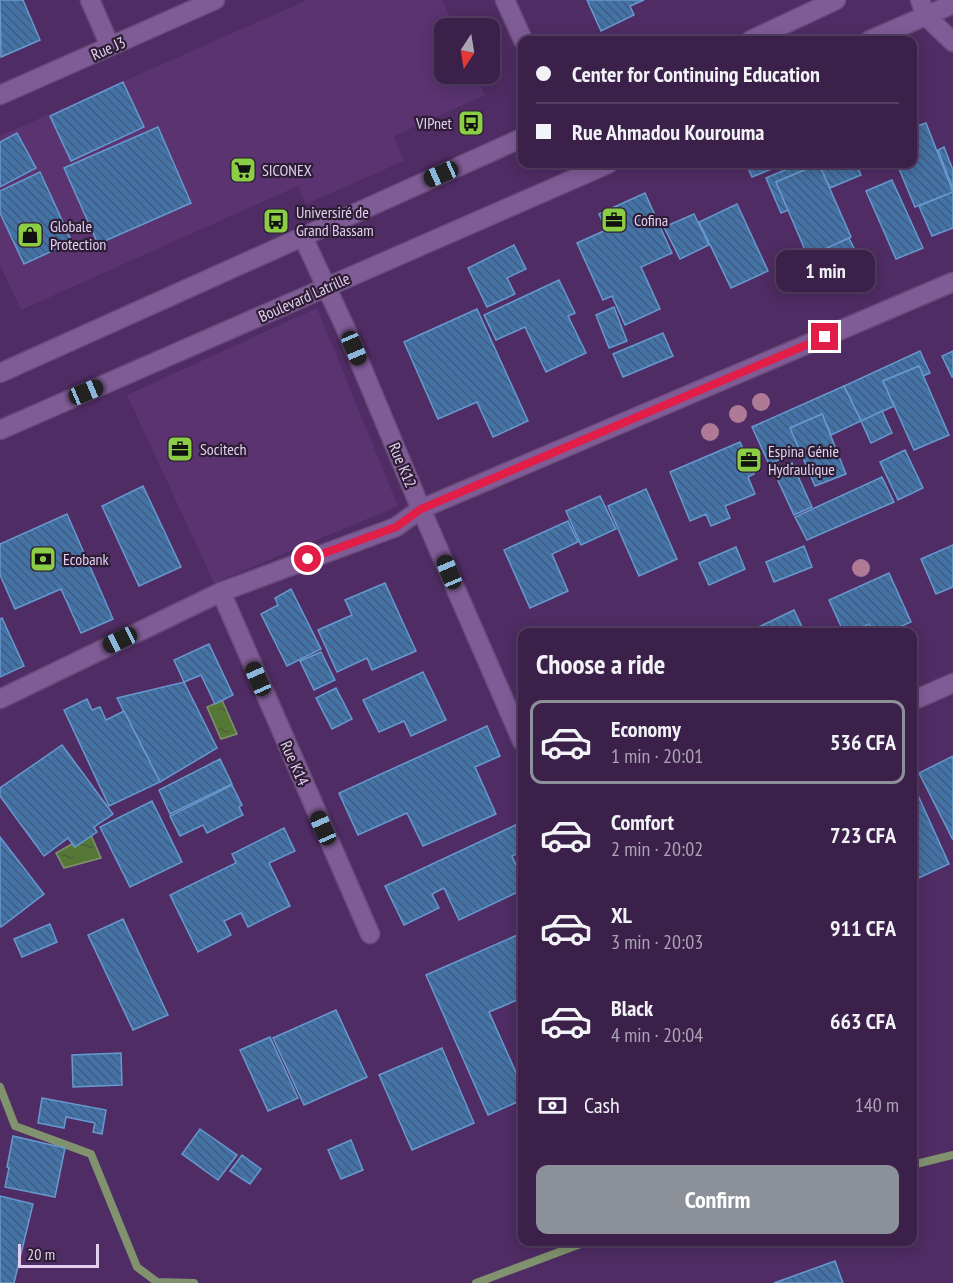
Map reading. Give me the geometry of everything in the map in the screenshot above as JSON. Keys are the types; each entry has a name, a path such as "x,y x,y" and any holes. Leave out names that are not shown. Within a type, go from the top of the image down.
{"street":[{"path":"90,0 110,46"},
{"name":"Rue J3","path":"0,95 215,0"},
{"path":"505,0 521,36"},
{"path":"760,36 836,0"},
{"path":"877,36 923,8 953,2"},
{"path":"923,8 953,42"},
{"path":"0,373 518,140"},
{"name":"Boulevard Latrille","path":"0,430 599,168"},
{"name":"Rue K12","path":"303,237 327,287 518,732"},
{"path":"0,699 220,592 396,527 421,509 953,282"},
{"name":"Rue K14","path":"220,592 370,934"},
{"path":"917,699 953,683"}],"shaded area":[{"path":"307,0 442,0 450,18 434,18 434,84 480,84 485,95 394,136 404,161 306,204 298,186 21,310 0,265 0,136"},
{"path":"317,308 398,506 214,583 127,395"}],"water":[{"path":"222,700 237,734 221,739 207,707"},
{"path":"91,835 101,858 64,868 56,853 72,844 75,847"}],"building":[{"path":"0,0 23,0 40,40 1,57"},
{"path":"587,0 644,0 630,6 634,15 601,31"},
{"path":"123,82 144,127 71,161 50,116"},
{"path":"926,123 953,192 915,207 899,168 917,168 917,126"},
{"path":"158,127 191,203 98,244 64,168"},
{"path":"17,133 36,168 0,187 0,142"},
{"path":"944,147 953,170 953,189 938,150"},
{"path":"748,168 774,168 752,177"},
{"path":"790,168 809,168 776,182 788,210 781,213 766,178"},
{"path":"809,168 821,168 851,237 808,257 776,182"},
{"path":"821,168 858,168 861,175 830,188"},
{"path":"40,172 72,242 24,264 0,213 0,191"},
{"path":"892,180 923,248 896,259 866,191"},
{"path":"953,192 953,228 932,236 919,206"},
{"path":"645,193 672,253 641,267 660,309 625,325 612,296 603,300 577,243 606,230 599,214"},
{"path":"737,204 768,271 731,288 699,222"},
{"path":"694,214 709,245 680,259 664,227"},
{"path":"849,238 865,270 831,287 814,254"},
{"path":"514,245 526,269 507,278 515,294 487,307 468,268"},
{"path":"559,280 575,313 568,316 586,353 546,372 525,327 496,340 484,315"},
{"path":"614,307 627,341 609,348 596,315"},
{"path":"477,309 528,421 493,437 477,402 438,419 404,342"},
{"path":"663,333 673,356 623,377 613,354"},
{"path":"920,351 930,373 923,376 919,366 883,381 894,406 861,421 844,386"},
{"path":"953,351 953,377 952,377 942,356"},
{"path":"919,366 949,435 914,450 883,381"},
{"path":"844,386 861,421 831,435 822,414 790,428 800,451 769,464 752,427"},
{"path":"882,411 892,433 871,443 861,421"},
{"path":"822,414 846,474 815,486 790,428"},
{"path":"740,442 754,474 748,477 755,494 725,506 730,518 711,526 706,514 690,521 670,472"},
{"path":"905,450 923,488 898,500 880,462"},
{"path":"792,463 812,507 794,515 774,472"},
{"path":"882,477 894,502 807,540 795,517"},
{"path":"143,486 181,567 139,586 102,506"},
{"path":"646,489 677,559 639,576 608,506"},
{"path":"600,496 616,529 581,545 566,511"},
{"name":"Ecobank","path":"67,514 113,619 81,633 61,589 15,609 0,575 0,544"},
{"path":"568,521 578,542 552,554 568,591 530,608 504,550"},
{"path":"953,545 953,587 936,594 921,559"},
{"path":"804,546 812,567 774,582 766,562"},
{"path":"736,547 745,569 709,585 699,563"},
{"path":"889,573 911,622 898,628 871,628 869,624 861,628 842,628 829,600"},
{"path":"385,583 416,651 372,670 367,658 337,672 318,630 352,615 345,600"},
{"path":"291,589 321,649 287,666 261,614 278,605 275,598"},
{"path":"794,610 803,628 756,628"},
{"path":"2,618 24,666 0,677 0,619"},
{"path":"209,644 233,695 215,704 201,675 184,682 174,660"},
{"path":"321,652 335,680 314,690 300,661"},
{"path":"423,672 446,720 411,736 404,721 379,732 363,700"},
{"path":"184,682 217,748 160,782 117,698"},
{"path":"336,688 352,719 332,729 316,698"},
{"path":"87,699 92,710 100,707 106,720 124,711 160,782 109,806 64,710"},
{"path":"487,726 500,756 475,767 496,814 423,846 407,813 358,835 339,793"},
{"path":"62,745 113,814 94,827 97,832 75,847 68,838 44,856 0,796 0,788"},
{"path":"953,756 953,840 919,773"},
{"path":"220,759 232,784 170,814 159,790"},
{"path":"232,785 242,805 239,807 243,815 207,833 203,825 180,836 170,816"},
{"path":"917,793 949,864 917,879"},
{"path":"152,801 182,862 130,887 100,827"},
{"path":"518,824 518,853 512,856 518,869 518,892 459,920 444,888 432,894 439,908 404,925 385,886"},
{"path":"284,828 295,851 269,863 290,906 248,927 241,913 224,921 231,935 198,952 170,895 236,863 232,854"},
{"path":"0,837 44,894 1,927 0,926"},
{"path":"123,919 168,1015 133,1030 88,935"},
{"path":"50,924 57,942 22,957 14,939"},
{"path":"518,935 518,1000 489,1012 518,1077 518,1102 488,1115 426,975"},
{"path":"336,1010 367,1077 304,1105 273,1038"},
{"path":"270,1037 298,1098 268,1111 240,1050"},
{"path":"442,1048 474,1123 412,1150 379,1075"},
{"path":"121,1053 122,1085 73,1087 72,1055"},
{"path":"42,1098 106,1110 102,1134 93,1132 95,1123 66,1117 64,1128 38,1123"},
{"path":"200,1129 237,1155 218,1180 182,1154"},
{"path":"13,1136 65,1148 55,1197 5,1187"},
{"path":"351,1140 363,1170 341,1179 328,1150"},
{"path":"242,1155 261,1169 250,1184 230,1171"},
{"path":"0,1196 33,1204 14,1283 0,1283"},
{"path":"835,1261 843,1283 774,1283"}],"waterway":[{"path":"0,1087 15,1126 91,1154 137,1267 157,1282 194,1283"},
{"path":"917,1164 953,1155"},
{"path":"476,1283 575,1246"}],"place":[{"name":"VIPnet","path":"471,123"},
{"name":"SICONEX","path":"243,170"},
{"name":"Cofina","path":"614,220"},
{"name":"Universiré de Grand Bassam","path":"276,221"},
{"name":"Globale Protection","path":"30,235"},
{"name":"Socitech","path":"180,449"},
{"name":"Espina Génie Hydraulique","path":"749,460"},
{"name":"Ecobank","path":"43,559"}],"route":[{"path":"308,559 396,527 421,509 825,337"}]}
